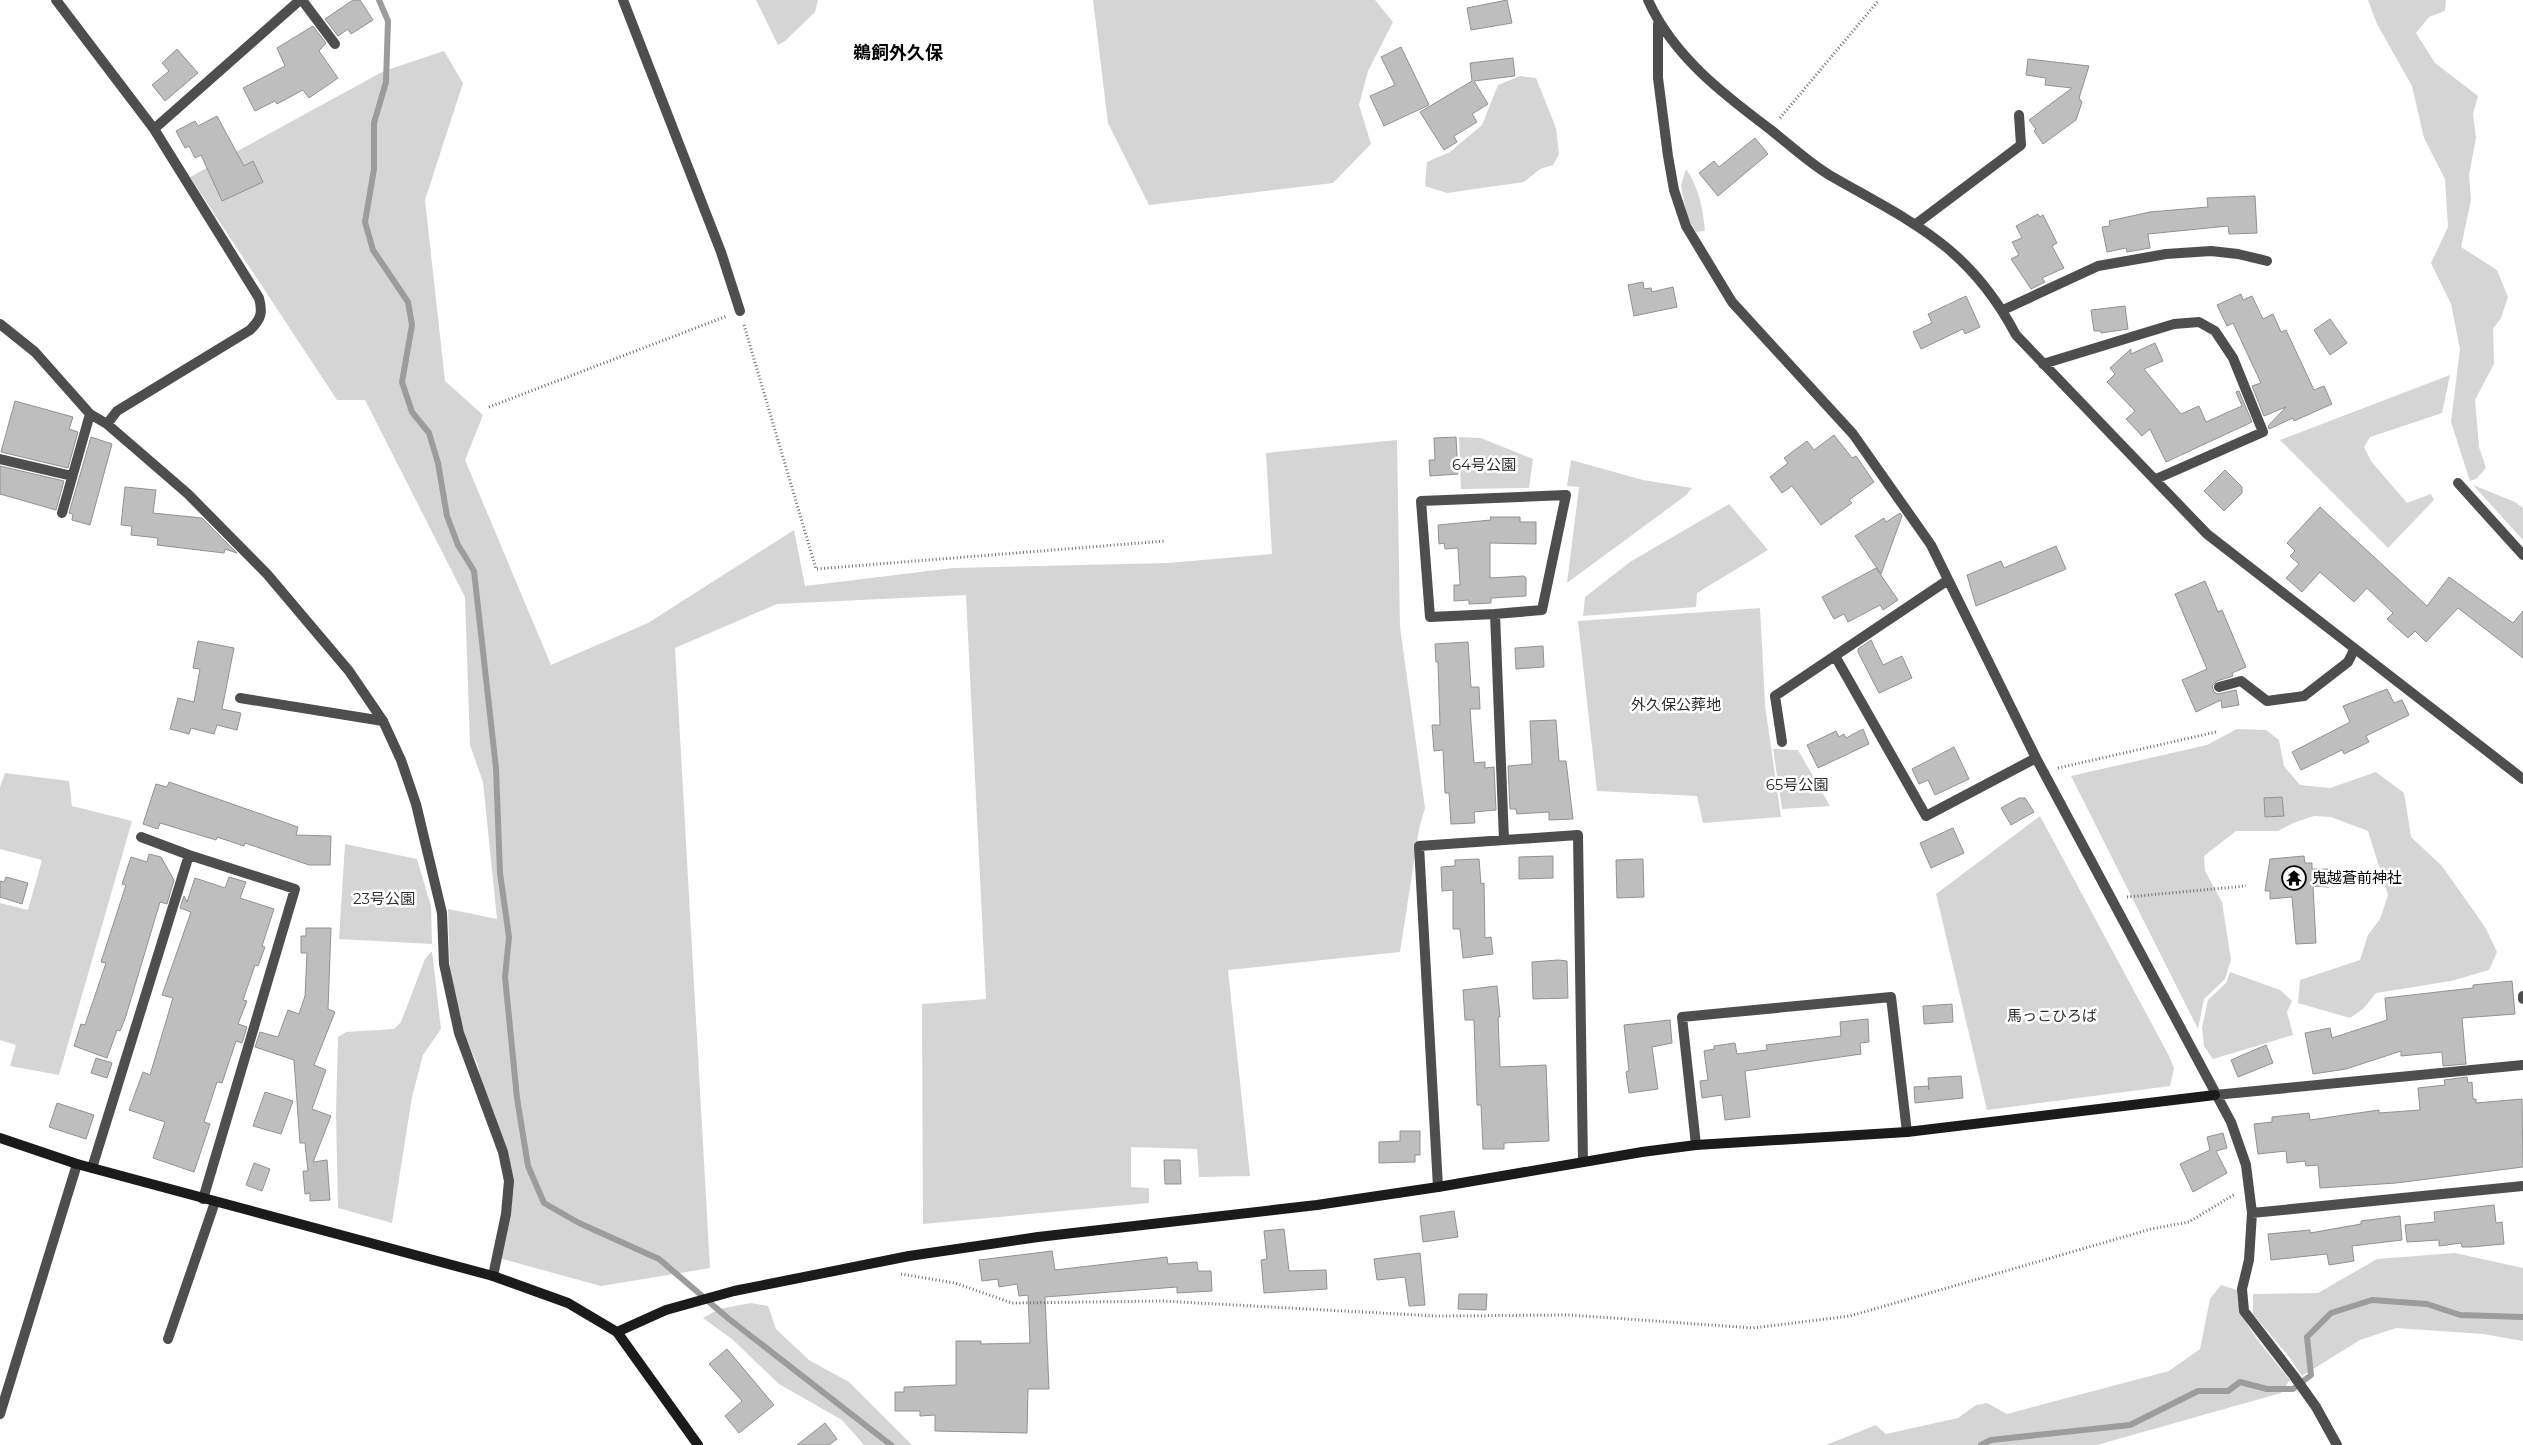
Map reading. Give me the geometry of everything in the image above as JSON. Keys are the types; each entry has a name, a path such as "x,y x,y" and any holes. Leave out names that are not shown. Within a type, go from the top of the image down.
{"street":[{"path":"56,0 154,129 259,298 262,310 260,320 250,330 117,411 107,424"},
{"path":"154,129 301,0 335,44"},
{"path":"623,0 721,252 740,311"},
{"path":"1648,0 1658,24 1701,72 1737,106 1829,174 1937,238 1972,270 2003,310 2016,335 2207,534 2523,780"},
{"path":"1658,24 1658,78 1666,146 1674,190 1686,226 1732,302 1853,434 1931,545 2043,772 2231,1122 2246,1164 2252,1213 2249,1260 2242,1289 2244,1311 2294,1376 2337,1445"},
{"path":"1916,224 2020,145 2019,115"},
{"path":"2003,310 2098,266 2157,255 2211,251 2238,254 2267,261"},
{"path":"2043,364 2174,324 2199,322 2215,331 2233,358 2263,432 2156,479"},
{"path":"0,324 35,352 90,414 107,424 188,494 267,574 349,671 383,721 401,760 416,804 442,913 444,964 459,1033 503,1152 509,1181 506,1214 493,1276"},
{"path":"62,513 90,414"},
{"path":"0,459 72,476"},
{"path":"2458,483 2523,555"},
{"path":"1566,495 1542,610 1495,614 1430,617 1421,501 1566,495"},
{"path":"1782,742 1776,696 1948,580"},
{"path":"1495,614 1504,840"},
{"path":"2218,687 2241,681 2267,701 2304,696 2348,662 2354,650"},
{"path":"1835,656 1926,816 2036,758"},
{"path":"240,698 383,721"},
{"path":"1438,1187 1420,846 1578,835 1584,1162"},
{"path":"141,838 295,889 203,1199"},
{"path":"92,1168 189,855"},
{"path":"1696,1145 1682,1018 1891,997 1907,1132"},
{"path":"617,1332 666,1310 716,1296 909,1256 1038,1237 1316,1205 1696,1145 1907,1132 2215,1095 2523,1065"},
{"path":"0,1138 77,1164 493,1276 568,1303 617,1332 698,1445"},
{"path":"0,1414 77,1164"},
{"path":"2252,1213 2523,1186"},
{"path":"168,1339 215,1202"}],"path":[{"path":"1770,130 1879,0"},
{"path":"489,407 740,311 816,569 1165,541"},
{"path":"2043,772 2216,732"},
{"path":"2112,899 2246,886"},
{"path":"896,1273 954,1283 1012,1303 1162,1300 1435,1316 1570,1315 1753,1328 1850,1316 2151,1229 2189,1222 2248,1185"}],"green space":[{"path":"756,0 818,0 815,12 785,41 778,45"},
{"path":"1093,0 1375,0 1393,22 1368,71 1359,105 1371,144 1333,183 1149,205 1108,123"},
{"path":"2368,0 2446,0 2445,11 2429,17 2416,33 2435,63 2478,96 2473,114 2476,138 2469,175 2471,200 2461,247 2497,270 2508,297 2501,318 2493,329 2494,364 2475,400 2479,447 2486,468 2476,479 2470,481 2451,422 2460,349 2451,304 2431,263 2448,227 2445,179 2424,138 2412,86 2377,24"},
{"path":"444,51 463,83 425,200 445,381 483,415 465,460 551,665 648,623 794,530 805,586 953,568 1168,563 1272,554 1266,453 1397,440 1400,627 1425,808 1419,829 1400,952 1228,970 1250,1176 1199,1177 1197,1149 1131,1147 1131,1187 1149,1188 1149,1203 923,1224 922,1004 986,999 966,595 777,604 675,648 710,1268 601,1286 495,1257 503,1235 504,1167 477,1063 451,1007 448,909 497,919 483,782 470,745 465,597 365,400 337,400 190,177 384,71"},
{"path":"1520,76 1536,78 1556,128 1559,154 1553,165 1540,169 1524,182 1447,193 1425,186 1427,162 1450,152 1482,125 1498,85"},
{"path":"1686,169 1700,198 1705,231 1696,232 1687,217 1681,185"},
{"path":"2450,375 2442,413 2370,437 2364,447 2371,461 2407,503 2431,494 2434,500 2388,548 2280,440"},
{"name":"64号公園","path":"1459,437 1481,438 1533,459 1529,488 1461,489"},
{"path":"1571,460 1643,480 1692,488 1685,496 1567,583 1579,487 1567,486"},
{"path":"2473,485 2515,502 2523,508 2523,540"},
{"path":"1729,504 1768,550 1697,593 1696,607 1583,616 1585,597 1630,562"},
{"name":"外久保公葬地","path":"1760,608 1765,705 1781,817 1703,823 1697,796 1597,791 1578,621"},
{"path":"2237,729 2266,730 2279,740 2284,766 2300,785 2330,788 2376,772 2404,793 2411,837 2442,866 2485,927 2497,952 2489,970 2451,981 2376,993 2363,1009 2350,1018 2298,1003 2300,980 2360,960 2368,935 2380,919 2388,895 2368,831 2331,817 2314,816 2293,823 2278,831 2236,831 2204,856 2205,871 2222,902 2231,960 2225,979 2204,999 2198,1029 2071,776 2207,745"},
{"name":"65号公園","path":"1773,749 1798,750 1830,806 1782,809"},
{"path":"5,773 69,781 72,806 132,821 59,1075 10,1066 16,1045 0,1040 0,903 28,910 42,860 0,849 0,787"},
{"name":"馬っこひろば","path":"2040,816 2168,1054 2174,1068 2170,1086 1987,1110 1936,894"},
{"name":"23号公園","path":"345,844 417,859 431,906 432,944 339,939"},
{"path":"432,951 441,1029 423,1055 412,1097 392,1223 338,1208 336,1113 338,1037 346,1032 394,1029 401,1022 425,959"},
{"path":"2230,972 2280,990 2292,1001 2287,1012 2293,1035 2213,1059 2204,1046 2202,1028 2208,1000 2226,983"},
{"path":"2455,1253 2523,1268 2523,1341 2483,1334 2396,1328 2360,1340 2302,1376 2290,1358 2253,1314 2253,1294 2318,1293 2377,1259"},
{"path":"2221,1285 2237,1290 2238,1302 2248,1326 2290,1380 2281,1393 2097,1445 1826,1445 1876,1425 1886,1434 1958,1418 1976,1405 1987,1403 2007,1414 2169,1371 2200,1349 2210,1299"},
{"path":"751,1303 768,1306 776,1329 809,1360 849,1382 912,1445 864,1445 842,1420 779,1384 733,1340 703,1318 719,1309"}],"building":[{"path":"353,0 360,0 373,20 351,34 348,29 338,36 325,19"},
{"path":"1507,0 1512,23 1471,30 1467,8"},
{"path":"313,26 326,43 319,51 338,78 309,98 303,90 277,104 275,101 255,111 243,88 285,66 277,48"},
{"path":"1401,47 1429,105 1384,126 1370,96 1395,85 1381,57"},
{"path":"177,49 198,73 165,101 152,85 169,71 162,63"},
{"path":"1513,58 1515,76 1474,81 1488,104 1472,114 1477,122 1454,136 1457,142 1444,150 1420,112 1472,81 1470,63"},
{"path":"2028,59 2089,66 2079,98 2082,102 2076,120 2043,144 2034,131 2036,129 2029,120 2072,88 2045,85 2046,78 2026,75"},
{"path":"217,116 244,166 253,161 263,182 222,201 201,155 195,158 189,146 185,148 176,131 195,121 198,126"},
{"path":"1755,138 1768,154 1718,196 1699,173 1714,161 1719,167"},
{"path":"2255,196 2257,233 2229,234 2228,226 2148,234 2150,248 2127,252 2126,248 2107,252 2102,227 2110,226 2109,221 2150,212 2208,207 2207,198"},
{"path":"2038,214 2040,217 2043,215 2057,243 2052,246 2064,268 2042,278 2045,282 2031,289 2011,259 2019,255 2012,242 2022,238 2016,226"},
{"path":"1643,282 1644,289 1651,288 1652,292 1673,287 1677,307 1634,316 1628,285"},
{"path":"2241,294 2243,300 2252,296 2263,319 2273,314 2281,332 2286,330 2314,390 2324,386 2332,404 2294,421 2293,418 2269,429 2268,426 2286,407 2264,416 2252,386 2261,383 2233,323 2227,326 2217,305"},
{"path":"1966,296 1980,327 1965,334 1963,329 1921,349 1913,332 1932,323 1928,314"},
{"path":"2125,306 2128,329 2101,333 2101,331 2094,331 2091,310"},
{"path":"2330,319 2347,343 2330,355 2314,330"},
{"path":"2155,343 2163,361 2144,369 2181,414 2199,406 2206,422 2242,406 2236,392 2239,391 2252,422 2166,462 2150,429 2142,436 2126,419 2135,411 2107,382 2115,374 2110,368 2131,349 2131,354"},
{"path":"15,401 73,417 69,429 78,432 68,468 1,452"},
{"path":"1834,435 1852,458 1856,456 1874,482 1849,500 1852,503 1821,525 1792,486 1782,493 1770,477 1788,463 1784,458 1807,441 1814,450"},
{"path":"91,437 112,444 90,525 72,520 73,514 69,513"},
{"path":"1456,437 1458,474 1430,476 1429,460 1435,460 1434,438"},
{"path":"0,466 64,481 56,510 0,494"},
{"path":"2225,470 2242,487 2242,493 2224,511 2204,491"},
{"path":"125,487 156,490 153,513 202,518 237,553 225,549 224,553 157,545 158,538 131,535 132,526 121,525"},
{"path":"2320,507 2427,606 2449,577 2513,623 2523,611 2523,658 2458,608 2426,642 2415,631 2408,638 2387,619 2393,613 2367,588 2354,602 2320,572 2302,592 2286,578 2299,564 2290,556 2295,551 2287,543"},
{"path":"1900,513 1902,516 1881,574 1855,536 1884,518 1886,522"},
{"path":"1490,517 1520,517 1520,522 1536,522 1536,544 1490,543 1490,578 1524,576 1526,578 1526,596 1491,598 1491,603 1469,604 1469,600 1454,601 1454,585 1460,585 1458,548 1445,549 1444,543 1439,544 1438,525 1491,520"},
{"path":"2056,546 2066,569 1976,606 1967,575 2001,561 2004,568"},
{"path":"1876,568 1898,600 1883,610 1880,605 1848,622 1844,614 1834,619 1822,597"},
{"path":"2205,581 2218,612 2222,610 2246,667 2232,673 2233,676 2217,681 2212,686 2214,692 2218,694 2236,690 2239,705 2222,708 2221,700 2196,712 2182,680 2207,669 2175,594"},
{"path":"1871,640 1883,665 1902,656 1912,678 1879,693 1858,652 1858,649"},
{"path":"198,641 234,648 222,709 241,713 237,730 217,725 214,734 191,728 189,734 170,729 178,698 194,702 200,669 193,668"},
{"path":"1468,642 1471,687 1479,687 1480,709 1470,709 1474,763 1485,762 1485,768 1494,767 1496,810 1474,812 1475,823 1451,824 1449,793 1445,793 1443,750 1434,751 1432,725 1440,725 1438,662 1436,662 1435,644"},
{"path":"1543,646 1544,667 1516,669 1515,648"},
{"path":"2387,689 2394,703 2402,700 2409,715 2366,736 2369,742 2344,754 2342,750 2301,770 2292,752 2350,722 2343,706"},
{"path":"1556,720 1559,761 1566,761 1573,819 1549,820 1549,812 1517,814 1516,809 1510,809 1508,766 1532,764 1530,721"},
{"path":"1863,729 1869,744 1818,768 1807,745 1836,731 1839,737 1844,734 1846,738"},
{"path":"1954,747 1969,779 1935,795 1928,780 1919,784 1912,769"},
{"path":"169,782 298,827 296,835 331,836 330,865 309,865 245,843 244,846 217,837 216,840 160,823 158,829 143,824 156,784 167,787"},
{"path":"2282,797 2284,816 2265,817 2264,798"},
{"path":"2019,798 2025,798 2034,812 2011,825 2001,808"},
{"path":"1953,828 1964,853 1931,868 1920,843"},
{"path":"149,854 161,857 174,880 167,904 160,902 125,1019 120,1031 117,1030 107,1058 74,1046 81,1024 85,1025 106,963 101,962 126,885 122,884 131,857 147,862"},
{"path":"1553,856 1553,878 1519,879 1519,857"},
{"name":"鬼越蒼前神社","path":"2304,856 2305,863 2312,863 2312,869 2329,869 2329,887 2313,886 2316,943 2296,944 2292,897 2270,899 2270,891 2265,891 2270,859"},
{"path":"1479,859 1481,884 1484,883 1485,938 1491,937 1493,954 1463,958 1460,929 1453,929 1453,890 1442,891 1441,867 1455,866 1455,860"},
{"path":"1643,859 1644,897 1617,898 1616,860"},
{"path":"6,877 28,883 22,904 0,897 0,881 4,882"},
{"path":"229,877 246,882 240,898 274,909 262,946 265,947 258,966 255,965 243,1000 247,1001 238,1024 247,1027 242,1043 236,1041 222,1083 217,1082 204,1122 210,1124 194,1172 153,1158 165,1122 129,1110 143,1072 150,1075 173,998 162,995 191,912 180,908 184,896 187,902 195,878 225,888"},
{"path":"306,928 331,928 328,1009 335,1012 314,1065 326,1070 312,1109 331,1116 313,1162 327,1160 330,1200 310,1201 310,1193 305,1194 303,1171 308,1171 305,1143 300,1143 294,1060 255,1047 260,1032 278,1037 288,1010 299,1014 305,996 307,953 301,953 301,936 306,936"},
{"path":"1567,961 1568,998 1533,999 1532,962"},
{"path":"2512,981 2515,1014 2462,1018 2466,1064 2443,1066 2442,1052 2401,1056 2401,1051 2346,1069 2313,1074 2305,1033 2330,1028 2332,1038 2387,1020 2385,998 2473,988 2473,985"},
{"path":"1497,986 1500,1017 1498,1017 1500,1067 1546,1065 1549,1141 1504,1143 1504,1149 1483,1149 1481,1105 1477,1105 1474,1020 1465,1020 1463,990"},
{"path":"1952,1004 1953,1022 1924,1024 1923,1006"},
{"path":"1868,1019 1869,1042 1860,1043 1861,1054 1745,1071 1750,1117 1725,1120 1722,1095 1702,1098 1700,1081 1708,1080 1704,1051 1714,1049 1714,1046 1735,1043 1737,1054 1767,1050 1766,1045 1841,1036 1840,1022"},
{"path":"1670,1020 1672,1043 1652,1047 1658,1089 1629,1093 1626,1072 1629,1071 1624,1025"},
{"path":"2266,1045 2273,1063 2238,1077 2231,1060"},
{"path":"96,1058 112,1063 107,1078 91,1073"},
{"path":"1961,1076 1963,1098 1915,1103 1914,1087 1928,1086 1929,1090 1928,1078"},
{"path":"2467,1077 2468,1083 2472,1082 2473,1099 2476,1099 2476,1103 2522,1099 2523,1167 2396,1183 2320,1188 2318,1165 2306,1166 2305,1161 2287,1163 2286,1151 2258,1154 2254,1124 2272,1122 2272,1117 2309,1113 2310,1120 2379,1110 2379,1113 2420,1110 2418,1088 2445,1085 2444,1080"},
{"path":"265,1092 293,1101 281,1134 253,1126"},
{"path":"57,1103 94,1115 86,1139 49,1127"},
{"path":"1400,1131 1420,1131 1420,1155 1415,1155 1415,1162 1379,1163 1379,1142 1400,1141"},
{"path":"2223,1133 2227,1148 2216,1151 2227,1173 2193,1192 2180,1164 2210,1150 2207,1137"},
{"path":"1164,1160 1180,1160 1181,1184 1165,1184"},
{"path":"254,1163 270,1169 262,1191 246,1185"},
{"path":"2494,1205 2496,1223 2502,1222 2504,1244 2462,1247 2461,1243 2439,1246 2439,1240 2407,1242 2405,1225 2435,1222 2434,1212"},
{"path":"1454,1211 1458,1237 1423,1242 1420,1216"},
{"path":"2400,1216 2402,1240 2352,1246 2354,1261 2329,1265 2327,1254 2271,1260 2268,1234 2310,1230 2310,1233 2361,1224 2361,1221"},
{"path":"1284,1229 1289,1271 1326,1270 1327,1289 1264,1293 1261,1260 1267,1259 1264,1231"},
{"path":"1052,1251 1055,1270 1167,1257 1168,1264 1197,1262 1198,1271 1211,1271 1212,1291 1177,1293 1177,1287 1045,1297 1049,1389 1028,1389 1027,1433 935,1431 935,1415 920,1416 920,1411 895,1411 895,1392 904,1392 904,1387 956,1385 956,1341 981,1341 981,1344 1030,1343 1028,1295 1019,1296 1017,1284 999,1287 998,1279 982,1281 979,1260"},
{"path":"1420,1253 1425,1305 1409,1306 1405,1277 1377,1280 1374,1259"},
{"path":"1459,1294 1487,1294 1486,1310 1458,1309"},
{"path":"727,1349 774,1405 739,1433 725,1416 742,1401 709,1364"},
{"path":"825,1423 837,1439 829,1445 797,1445"}],"waterway":[{"path":"379,0 388,21 386,82 374,123 374,169 365,222 373,250 408,302 412,325 402,382 412,412 429,433 438,463 447,516 458,545 474,571 496,768 500,873 509,937 505,977 517,1098 528,1166 544,1203 579,1223 659,1259 729,1319 891,1445"},
{"path":"1981,1445 1991,1440 2130,1425 2198,1391 2228,1391 2240,1382 2267,1389 2293,1389 2311,1375 2307,1337 2331,1313 2372,1300 2427,1304 2460,1315 2523,1317"}],"place":[{"name":"鬼越蒼前神社","path":"2294,878"}],"district":[{"name":"鵜飼外久保","path":"898,53"}]}
